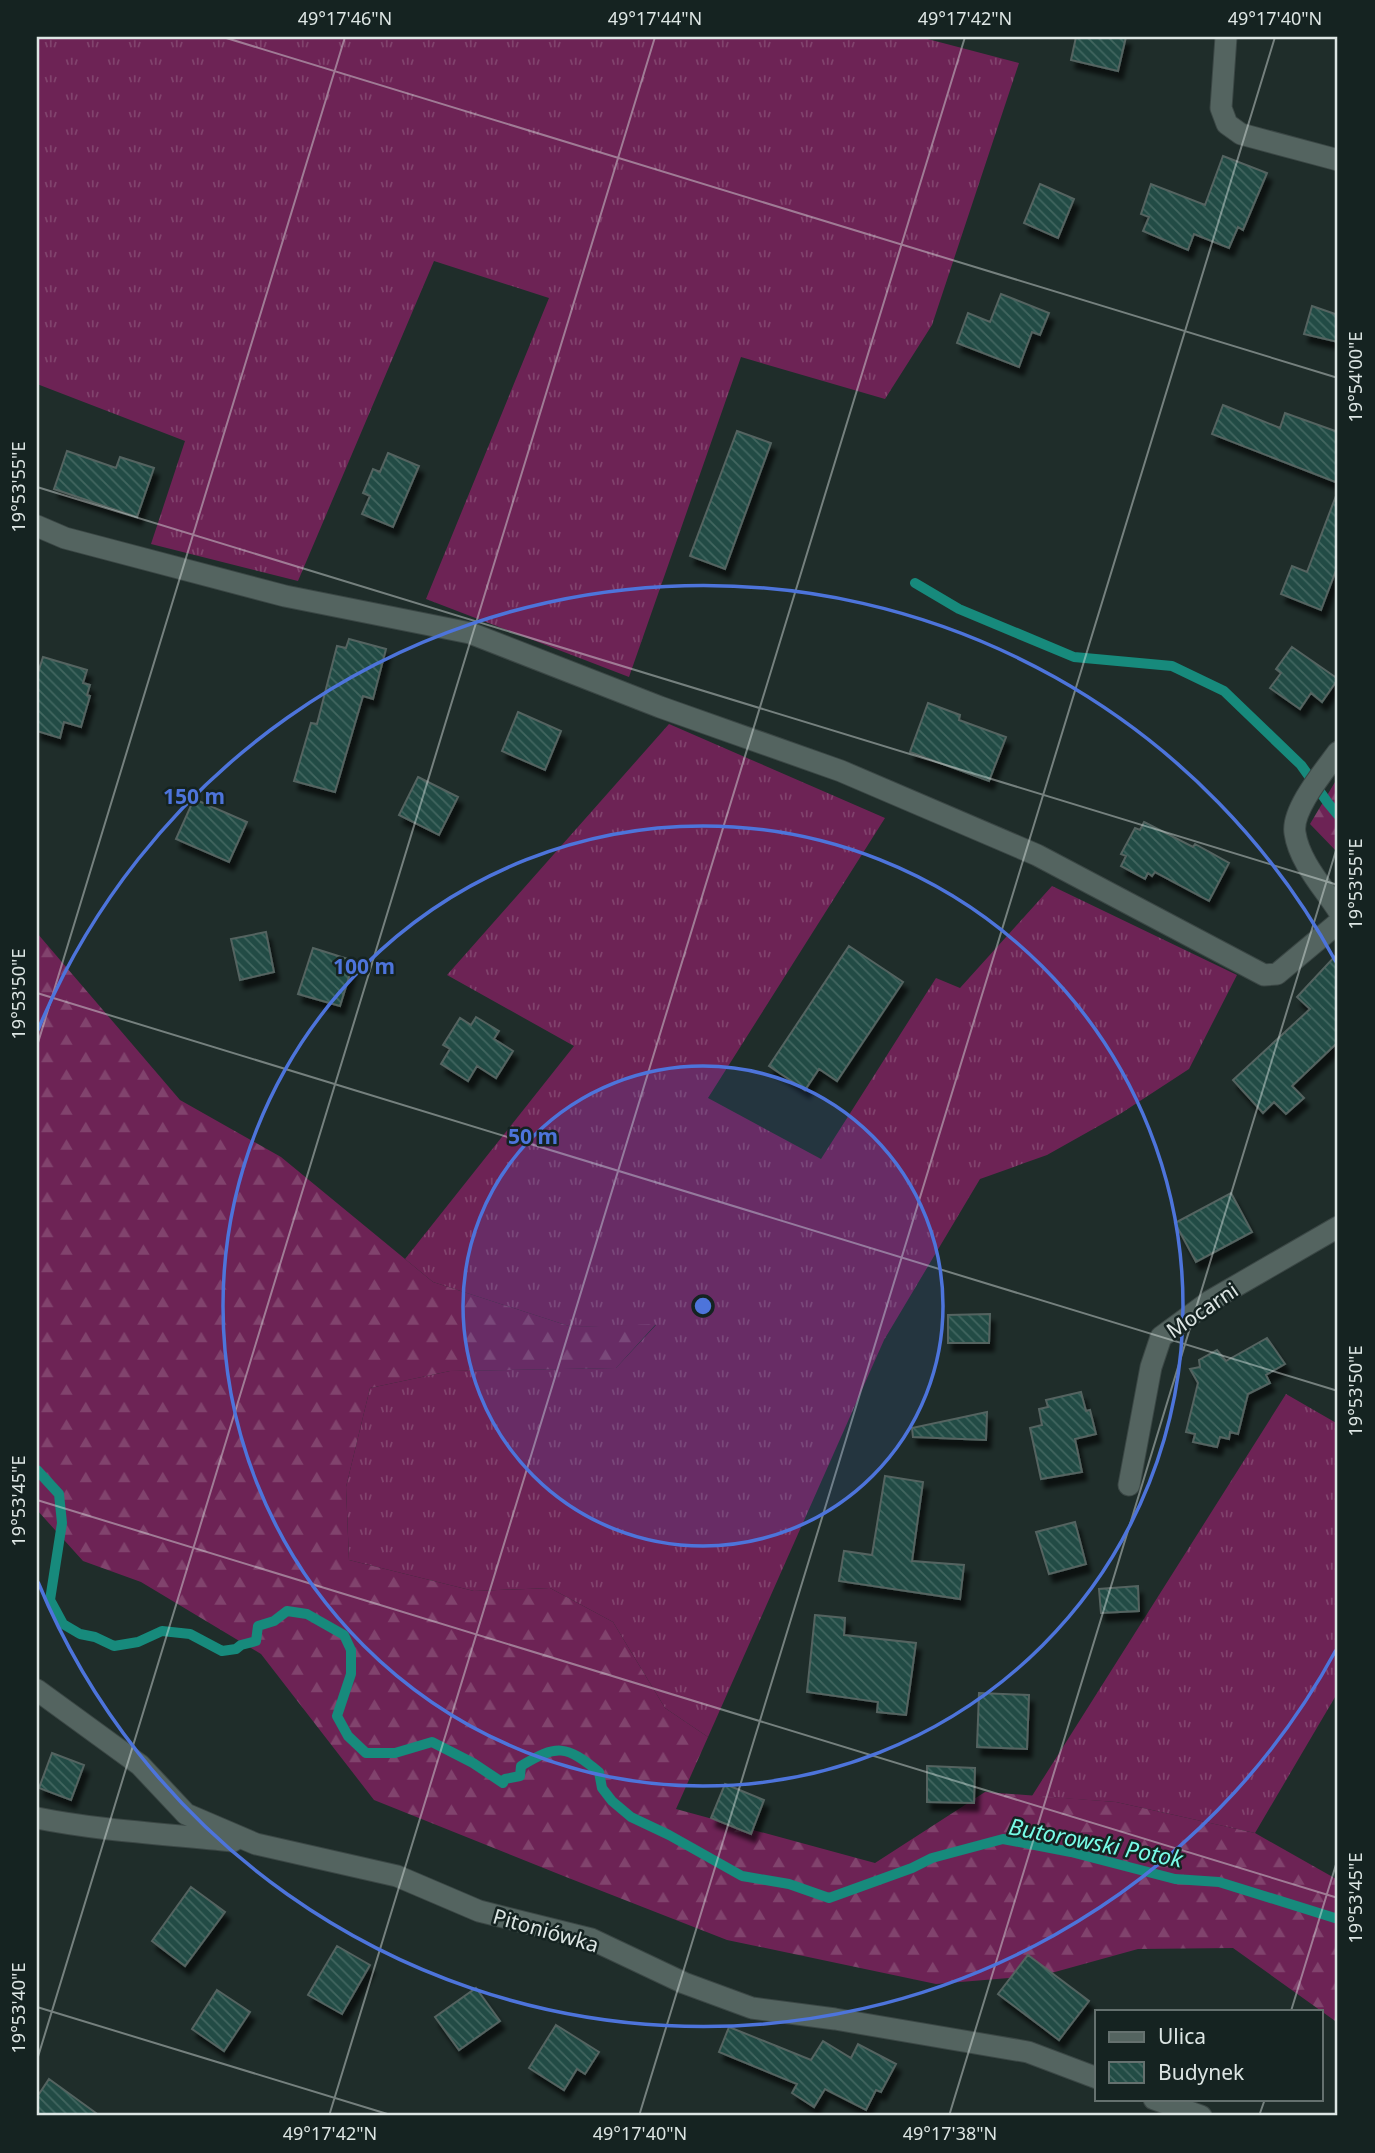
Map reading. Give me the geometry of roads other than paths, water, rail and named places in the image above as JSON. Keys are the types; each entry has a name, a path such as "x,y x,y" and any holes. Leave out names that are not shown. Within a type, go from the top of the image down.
{"street":[{"path":"1226,37 1221,108 1227,124 1241,134 1338,160"},
{"path":"37,526 65,538 285,596 470,633 660,707 841,771 1025,850 1264,975 1277,974 1338,923"},
{"path":"1338,752 1298,811 1294,832 1304,859 1338,910"},
{"name":"Mocarni","path":"1129,1485 1151,1367 1161,1337 1210,1301 1338,1227"},
{"name":"Pitoniówka","path":"37,1690 140,1765 186,1814 256,1844 397,1875 479,1911 591,1939 684,1983 752,2008 835,2019 1028,2052 1095,2077"},
{"path":"37,1818 144,1834 256,1844"},
{"path":"1157,2100 1201,2116"}],"waterway":[{"path":"915,583 959,609 1074,657 1172,666 1224,691 1301,765 1338,815"},
{"name":"Butorowski Potok","path":"37,1470 59,1494 62,1523 50,1600 63,1624 80,1634 95,1637 114,1646 138,1642 162,1631 190,1634 222,1651 256,1641 258,1626 274,1621 287,1611 307,1614 344,1635 351,1650 351,1674 337,1716 348,1736 366,1753 395,1753 432,1742 473,1763 503,1783 505,1779 520,1776 521,1766 544,1754 553,1751 569,1752 599,1772 602,1788 612,1801 631,1817 742,1876 789,1884 829,1898 932,1858 1003,1839 1071,1852 1175,1879 1219,1882 1338,1919"}]}
